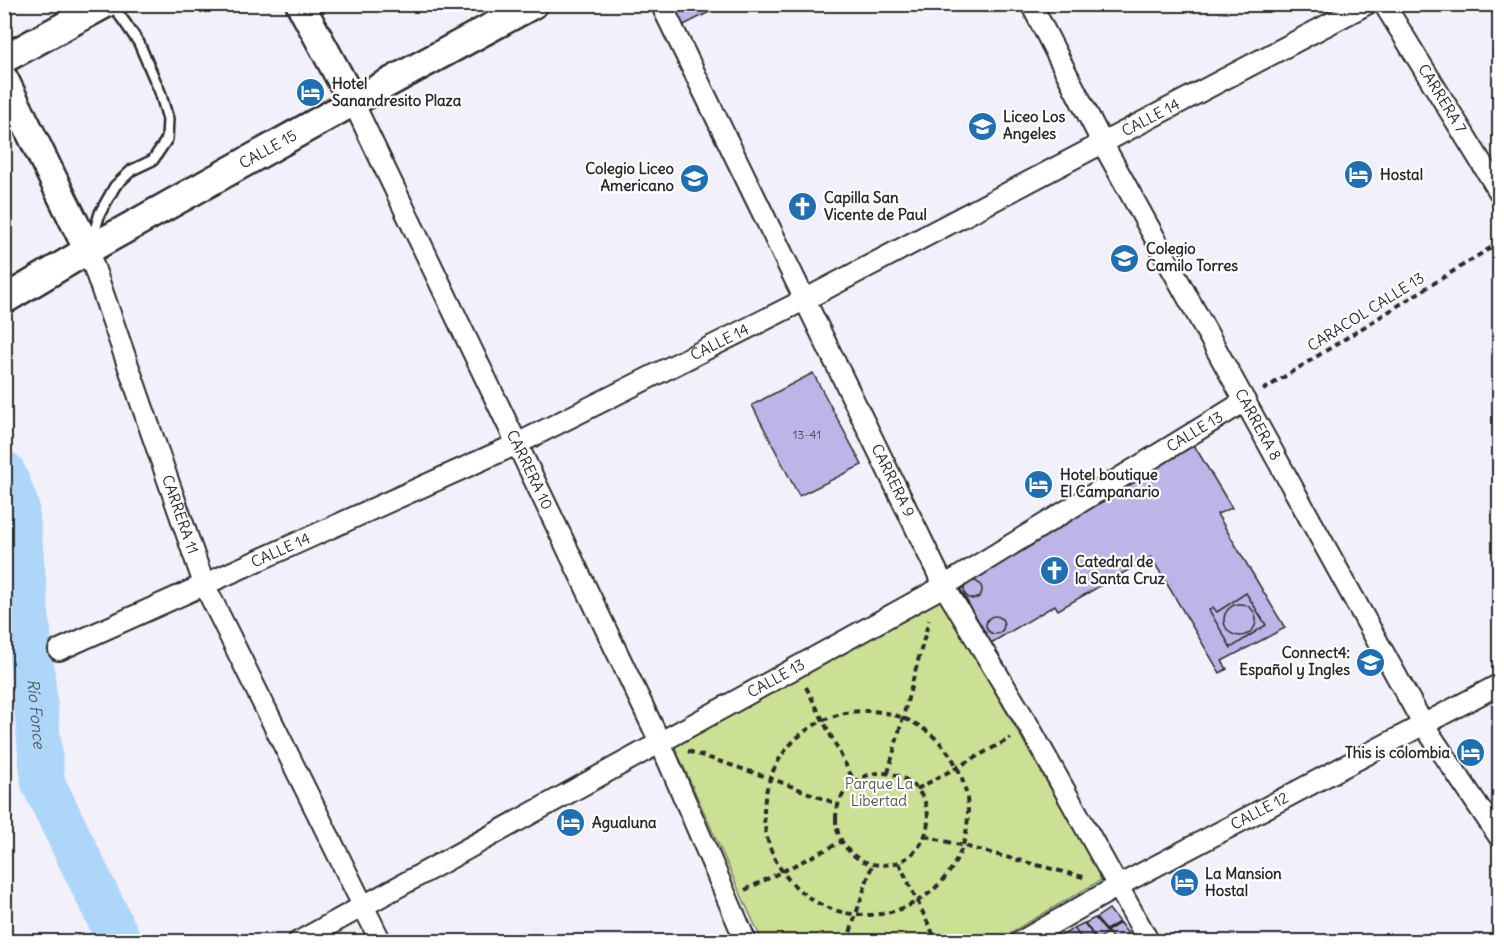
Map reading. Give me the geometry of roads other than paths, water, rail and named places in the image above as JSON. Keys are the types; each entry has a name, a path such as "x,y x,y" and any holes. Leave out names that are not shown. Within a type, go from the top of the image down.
{"main road":[{"path":"4,58 105,4"},
{"name":"CARRERA 10","path":"300,4 353,102"},
{"name":"CALLE 15","path":"4,300 88,250 534,4"},
{"name":"CARRERA 11","path":"4,79 88,250"}],"street":[{"name":"CARRERA 9","path":"661,4 806,299 940,588 1030,728 1149,942"},
{"name":"CARRERA 8","path":"1031,4 1103,144 1423,724 1500,838"},
{"name":"CALLE 14","path":"59,650 517,444 806,299 1367,4"},
{"name":"CARRERA 7","path":"1384,4 1500,194"},
{"name":"CARRERA 10","path":"353,102 660,742 746,942"},
{"name":"CARRERA 11","path":"88,250 204,584 381,942"},
{"name":"CALLE 13","path":"298,942 940,588 1245,401"},
{"name":"CALLE 12","path":"1020,942 1118,886 1500,684"}],"lane":[{"path":"88,250 100,213 115,186 132,170 153,160 167,139 168,119 156,82 140,43 112,4"}],"waterway":[{"name":"Río Fonce","path":"4,473 17,506 43,783 120,942"}],"place":[{"name":"Hotel Sanandresito Plaza","path":"311,93"},
{"name":"Liceo Los Angeles","path":"982,126"},
{"name":"Hostal","path":"1359,175"},
{"name":"Colegio Liceo Americano","path":"695,178"},
{"name":"Capilla San Vicente de Paul","path":"803,207"},
{"name":"Colegio Camilo Torres","path":"1125,258"},
{"name":"Hotel boutique El Campanario","path":"1039,484"},
{"name":"Catedral de la Santa Cruz","path":"1054,571"},
{"name":"Connect4: Español y Ingles","path":"1371,662"},
{"name":"This is colombia","path":"1471,753"},
{"name":"Agualuna","path":"571,823"},
{"name":"La Mansion Hostal","path":"1184,883"}],"park label":[{"name":"Parque La Libertad","path":"879,792"}]}
